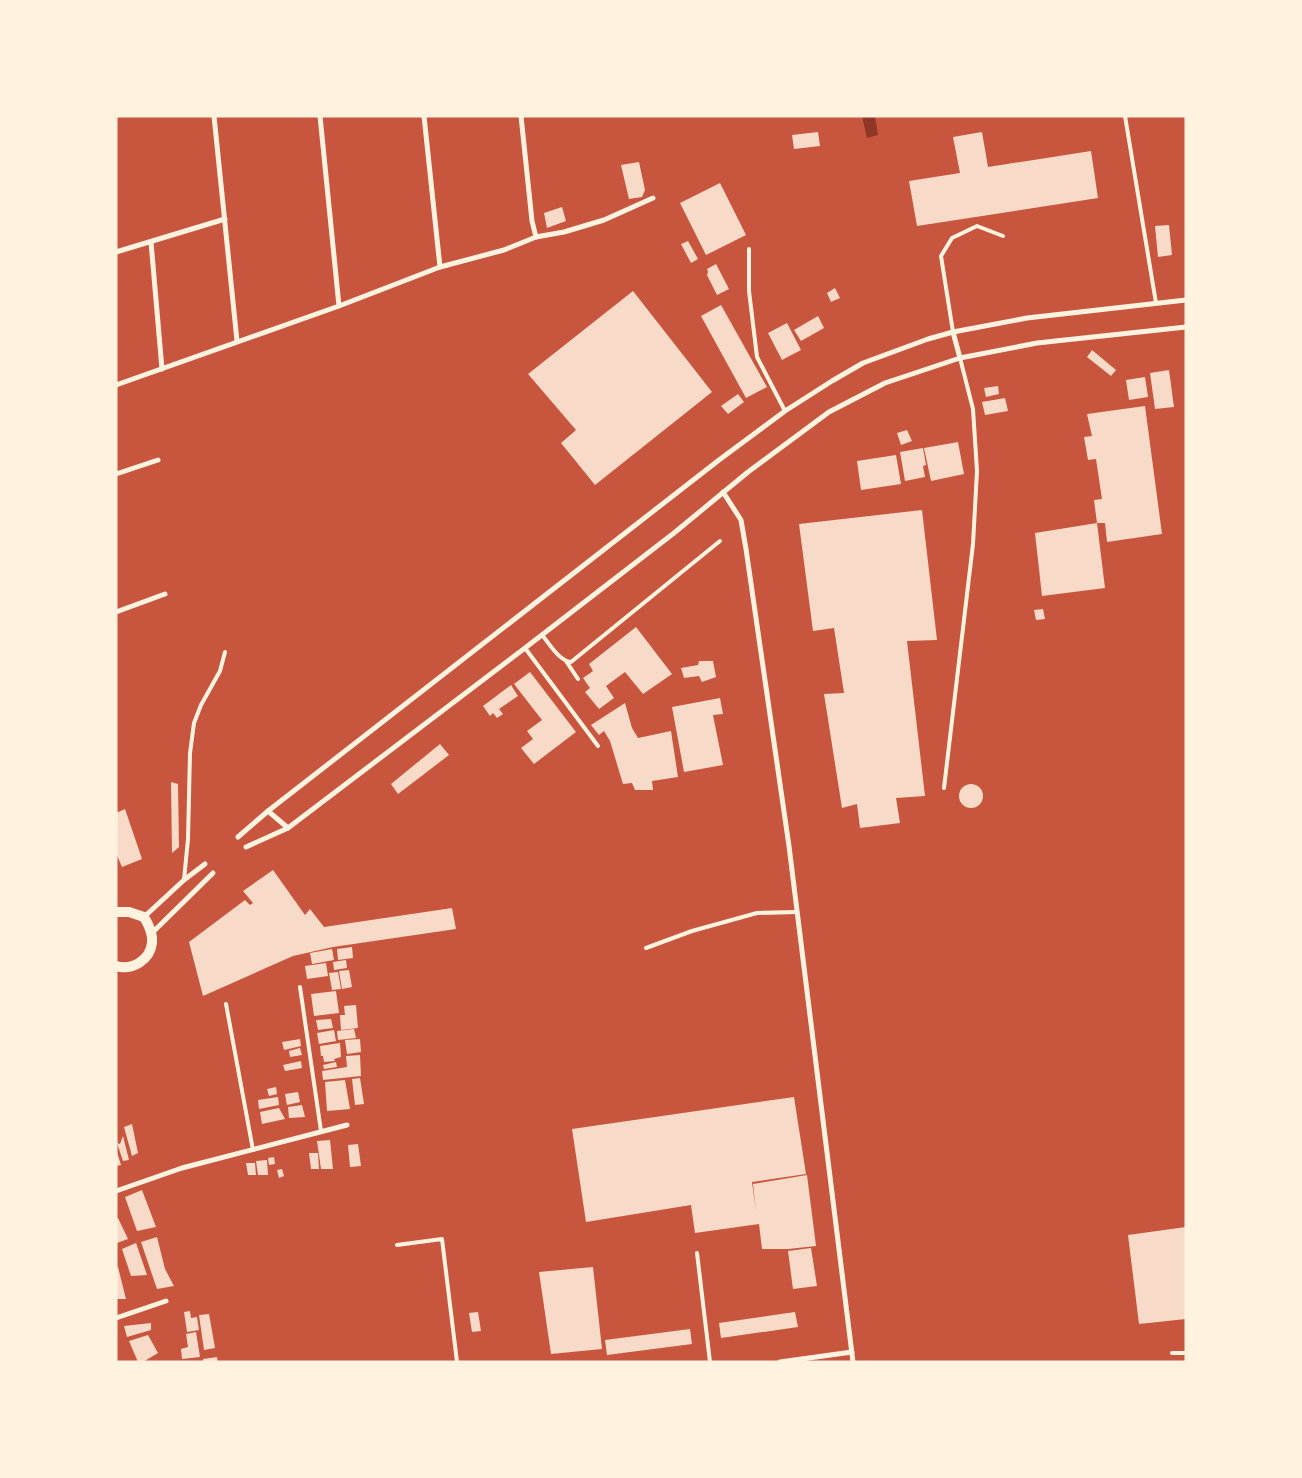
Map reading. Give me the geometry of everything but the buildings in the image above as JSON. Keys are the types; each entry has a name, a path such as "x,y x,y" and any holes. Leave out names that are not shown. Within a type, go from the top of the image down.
{"main road":[{"path":"116,912 129,912 144,916 152,934 152,945 148,955 140,963 130,967 116,966"}],"street":[{"path":"214,116 237,341"},
{"path":"320,116 339,306"},
{"path":"424,116 440,267"},
{"path":"521,116 532,222 536,237"},
{"path":"116,385 339,306 440,267 504,250 536,237 564,232 604,220 653,198"},
{"path":"116,252 225,219"},
{"path":"150,242 162,369"},
{"path":"238,837 268,811 712,466 785,411 863,363 952,332 1026,318 1186,300"},
{"path":"246,847 288,828 542,635 723,492 829,412 885,383 960,358 1037,343 1186,327"},
{"path":"952,332 960,358"},
{"path":"116,474 158,460"},
{"path":"723,492 741,520 789,846 853,1362"},
{"path":"116,612 165,594"},
{"path":"268,811 288,828"},
{"path":"144,916 205,864"},
{"path":"152,934 213,873"},
{"path":"116,1191 182,1168 346,1125"},
{"path":"116,1318 166,1301"},
{"path":"780,1362 852,1352"}],"lane":[{"path":"1125,116 1156,303"},
{"path":"952,332 941,256 952,238 977,226 1003,236"},
{"path":"749,249 749,291 753,335 758,357 785,411"},
{"path":"944,788 973,544 978,471 972,409 960,358"},
{"path":"566,661 570,662 720,541"},
{"path":"542,635 566,661 578,679"},
{"path":"525,648 598,746"},
{"path":"184,880 188,839 190,752 194,723 201,705 220,671 225,652"},
{"path":"646,948 692,931 757,913 797,912"},
{"path":"300,987 321,1132"},
{"path":"226,1004 253,1150"},
{"path":"396,1245 442,1240 457,1362"},
{"path":"697,1253 710,1362"},
{"path":"1172,1353 1186,1352"}],"shaded area":[{"path":"862,116 875,116 878,135 867,138"}]}
